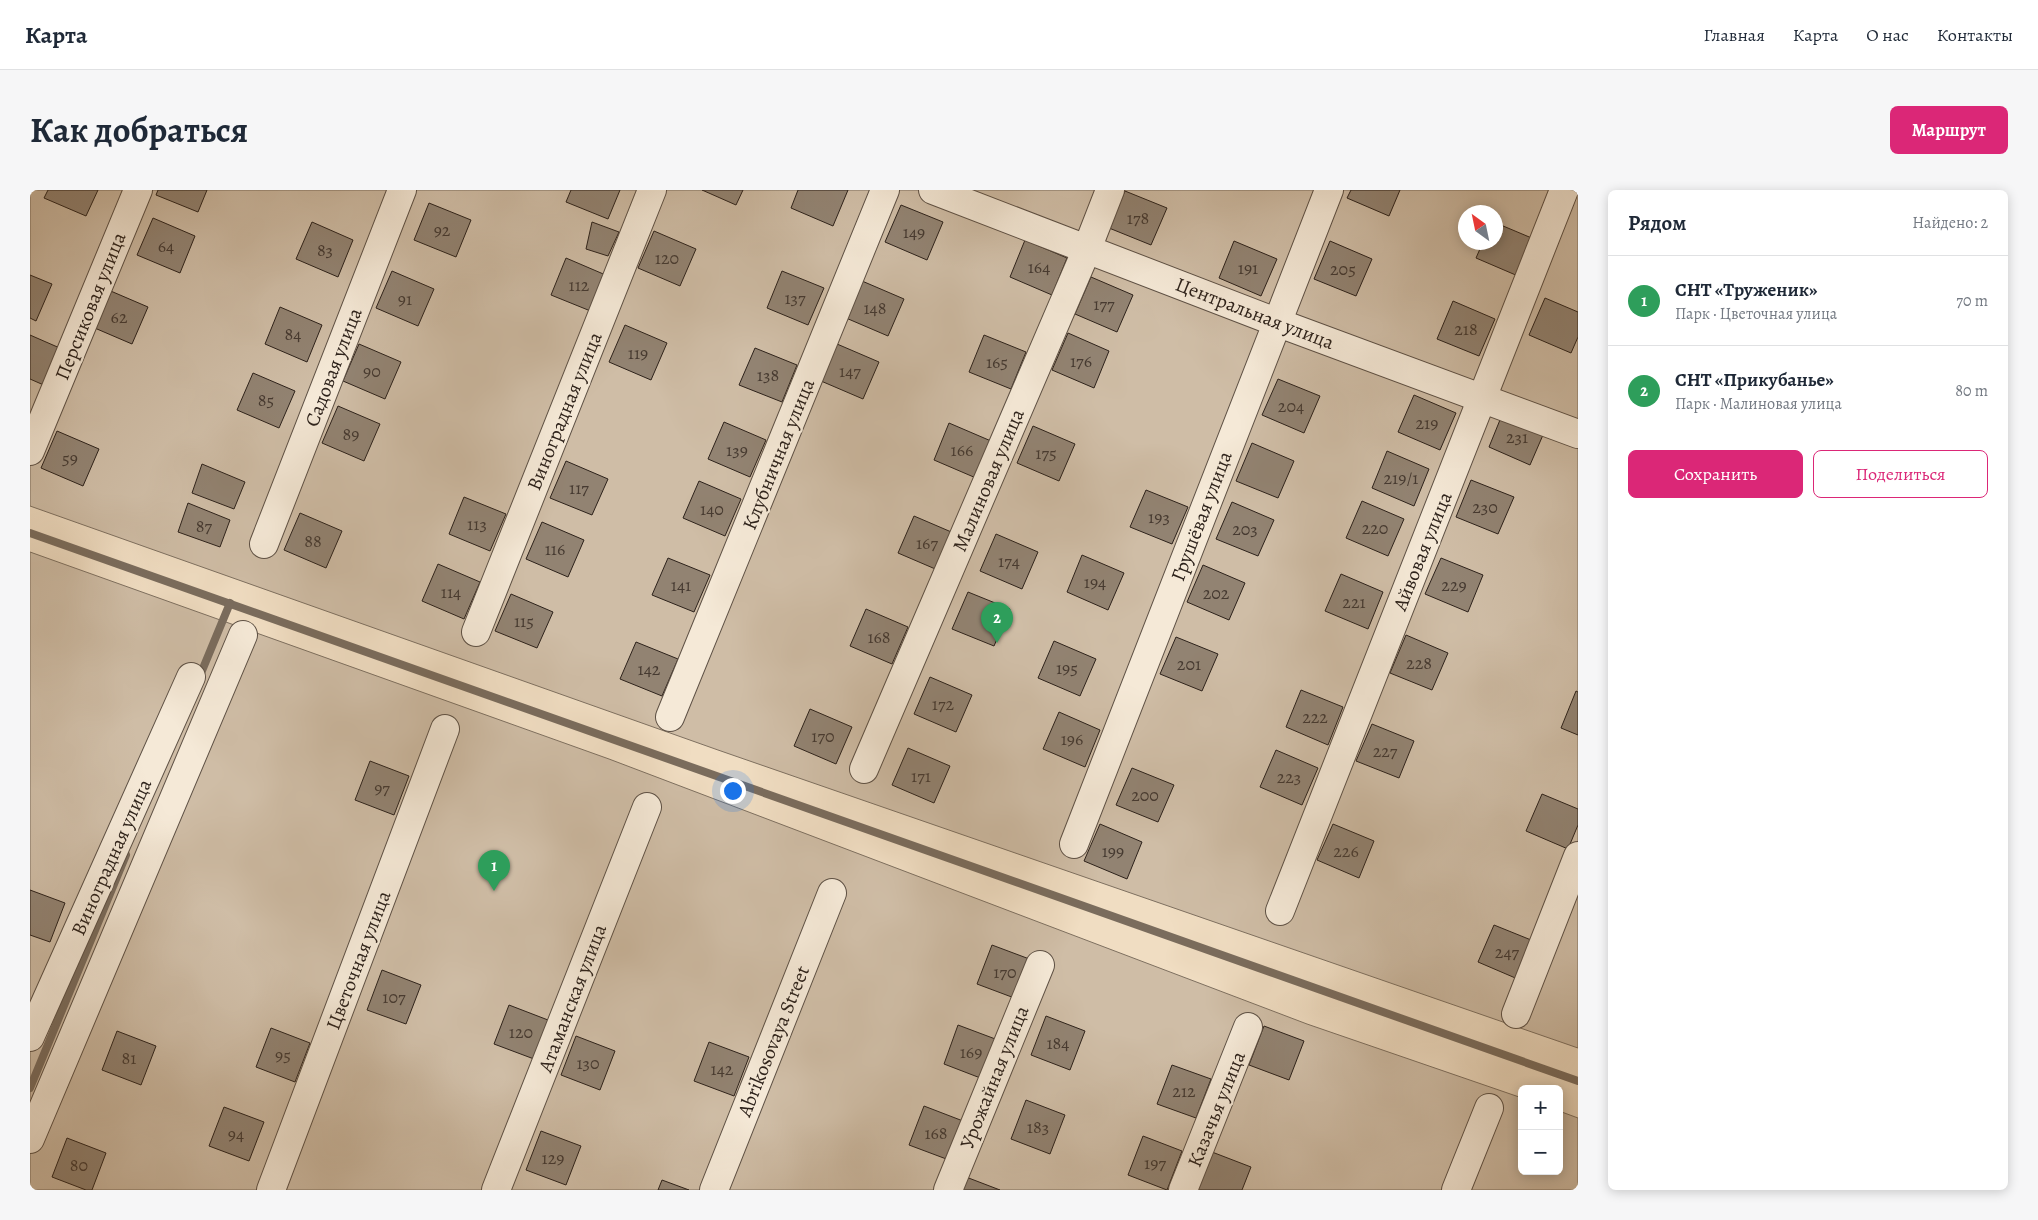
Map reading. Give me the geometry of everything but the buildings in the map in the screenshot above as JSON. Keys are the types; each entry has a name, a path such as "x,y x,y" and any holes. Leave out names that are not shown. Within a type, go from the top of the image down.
{"street":[{"name":"Персиковая улица","path":"30,451 138,190"},
{"name":"Садовая улица","path":"264,544 402,190"},
{"name":"Виноградная улица","path":"476,632 652,190"},
{"name":"Клубничная улица","path":"670,717 885,190"},
{"name":"Центральная улица","path":"933,190 1276,322 1578,434"},
{"name":"Малиновая улица","path":"864,769 1087,249 1110,190"},
{"name":"Грушёвая улица","path":"1074,844 1329,190"},
{"name":"Айвовая улица","path":"1280,911 1564,190"},
{"path":"30,1139 243,635"},
{"name":"Виноградная улица","path":"30,1037 191,677"},
{"name":"Цветочная улица","path":"271,1190 445,729"},
{"name":"Атаманская улица","path":"496,1190 647,807"},
{"path":"1516,1014 1578,856"},
{"name":"Abrikosovaya Street","path":"714,1190 832,893"},
{"name":"Урожайная улица","path":"948,1190 1040,965"},
{"name":"Казачья улица","path":"1184,1190 1248,1027"},
{"path":"1456,1190 1489,1108"}],"shaded area":[{"path":"30,190 1578,190 1578,1048 718,750 30,506"},
{"path":"30,552 609,759 1307,1024 1518,1097 1518,1175 1563,1175 1563,1112 1578,1118 1578,1190 30,1190"}],"waterway":[{"path":"30,533 1578,1081"},
{"path":"199,678 230,603"},
{"path":"30,1088 126,855"}],"place":[{"name":"СНТ «Прикубанье»","path":"997,643"},
{"name":"СНТ «Труженик»","path":"494,891"}]}
